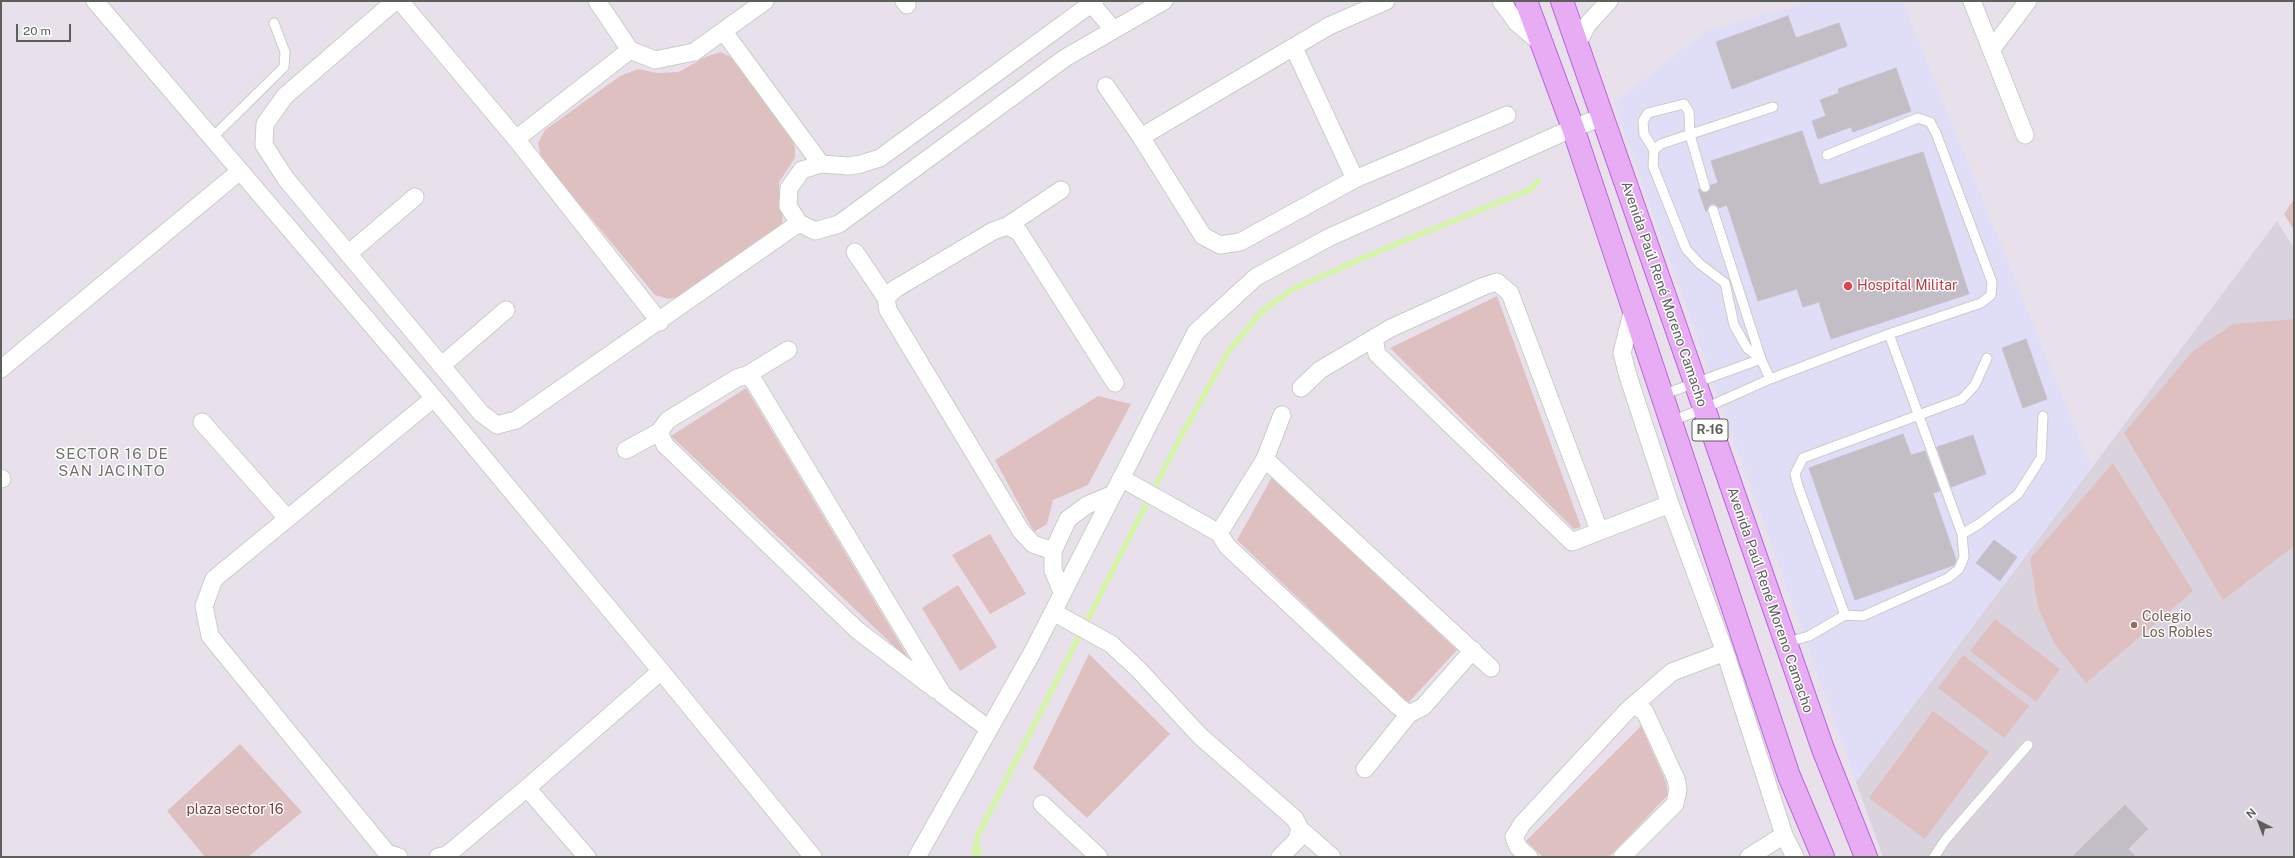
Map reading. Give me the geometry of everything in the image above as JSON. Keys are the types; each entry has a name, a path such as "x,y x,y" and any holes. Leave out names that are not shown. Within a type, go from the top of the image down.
{"main road":[{"name":"R-16","path":"1526,1 1573,128 1789,776 1823,857"},
{"name":"Avenida Paúl René Moreno Camacho","path":"1562,1 1604,116 1694,383 1785,643 1823,749 1866,857"}],"street":[{"path":"95,1 434,398 661,671 813,857"},
{"path":"395,1 285,96 265,124 264,145 286,179 441,366 481,413 498,425 516,420 660,322 799,223"},
{"path":"400,1 516,139 660,322"},
{"path":"597,1 630,50 655,60 694,52 724,32 765,1"},
{"path":"1113,29 1092,2 880,158 861,164 848,166 821,164 802,170 789,188 788,206 799,223 815,231 839,224 1064,58 1164,1"},
{"path":"1141,137 1329,26 1386,1"},
{"path":"1501,1 1517,23 1542,44"},
{"path":"1578,43 1587,25 1609,1"},
{"path":"1972,1 2025,134"},
{"path":"1992,50 2028,1"},
{"path":"724,32 821,164"},
{"path":"1294,48 1356,179"},
{"path":"516,139 630,50"},
{"path":"1106,86 1141,137 1203,236 1220,245 1240,242 1356,179 1507,115"},
{"path":"917,857 1053,612 1111,495 1196,332 1256,277 1330,236 1573,128 1604,116"},
{"path":"1,369 240,170"},
{"path":"886,298 894,289 993,230 1007,226 1061,190"},
{"path":"348,254 415,197"},
{"path":"1007,226 1019,232 1115,383"},
{"path":"855,252 886,298 888,310 1021,531 1033,544 1053,551"},
{"path":"1301,388 1320,370 1391,328 1484,286 1497,282 1510,293 1599,530"},
{"path":"1633,309 1622,353 1628,376 1670,504 1725,652 1784,835 1795,857"},
{"path":"441,366 506,310"},
{"path":"1374,339 1377,354 1572,542 1599,530 1670,504"},
{"path":"626,450 659,432 668,420 737,378 747,376 788,350"},
{"path":"747,376 755,383 943,695"},
{"path":"399,857 387,853 210,636 204,606 214,579 434,398"},
{"path":"1219,533 1265,459 1282,415"},
{"path":"202,422 287,518"},
{"path":"659,432 665,445 857,630 989,729"},
{"path":"1265,459 1491,668"},
{"path":"1121,478 1219,533 1227,546 1398,706 1409,714"},
{"path":"1062,592 1053,570 1053,551 1068,519 1087,505 1111,495"},
{"path":"1053,612 1110,644 1138,669 1200,736 1295,819 1300,829 1332,857"},
{"path":"1365,768 1409,714 1423,707 1473,650"},
{"path":"1529,857 1518,847 1514,837 1522,824 1627,711 1672,672 1725,652"},
{"path":"438,857 447,855 527,788 661,671"},
{"path":"1622,857 1675,804 1678,789 1676,779 1644,712 1635,705"},
{"path":"527,788 587,857"},
{"path":"1042,804 1099,857"},
{"path":"1280,857 1297,840 1300,829"},
{"path":"1749,857 1784,835"}],"lane":[{"path":"212,138 284,67 285,52 274,23"},
{"path":"1705,187 1690,135 1689,112 1684,104 1648,113 1643,121 1644,134 1654,150 1653,166 1686,249 1700,264 1724,284 1734,325 1747,348 1761,359"},
{"path":"1654,150 1661,144 1773,108"},
{"path":"1671,421 1703,409 1770,379 1889,334 1981,303 1991,295 1992,282 1936,133 1930,122 1918,118 1826,156"},
{"path":"1713,210 1761,359 1770,379"},
{"path":"1785,643 1809,636 1845,615 1863,616 1948,578 1959,569 1964,557 1962,534 1889,334"},
{"path":"1845,615 1795,474 1803,458 1962,399 1975,386 1986,358"},
{"path":"1662,395 1761,359"},
{"path":"1962,534 1979,524 2018,494 2041,458 2043,416"},
{"path":"1934,857 1946,839 2028,745"}],"shaded area":[{"name":"Hospital Militar","path":"1814,1 1903,1 2091,468 1856,782 1614,103 1706,31"},
{"name":"Colegio Los Robles","path":"2277,221 2294,248 2294,857 1883,857 1856,782"}],"green space":[{"path":"721,52 736,60 792,138 795,148 795,158 779,182 779,195 783,211 782,224 774,235 683,296 668,299 655,295 541,158 538,143 545,130 620,76 638,69 657,73 679,72 705,57"},
{"path":"2294,199 2294,230 2284,214"},
{"path":"1497,296 1581,527 1574,529 1390,348"},
{"path":"2294,319 2294,546 2223,600 2124,433 2193,351 2233,324"},
{"path":"746,388 911,662 671,436"},
{"path":"1098,396 1131,404 1088,485 1053,500 1047,524 1034,532 995,460"},
{"path":"2113,463 2193,591 2086,683 2054,643 2038,607 2030,559"},
{"path":"1272,477 1457,650 1408,703 1237,540"},
{"path":"990,534 1026,594 990,614 952,555"},
{"path":"958,585 997,647 960,671 922,608"},
{"path":"1995,619 2060,669 2036,702 1970,651"},
{"path":"1089,654 1170,734 1087,818 1033,768"},
{"path":"1963,655 2029,706 2004,738 1938,688"},
{"path":"1933,711 1989,752 1925,839 1869,798"},
{"path":"1641,726 1666,782 1668,795 1609,857 1543,857 1526,841"},
{"name":"plaza sector 16","path":"240,744 302,812 248,857 205,857 167,811"}],"building":[{"path":"1788,16 1796,38 1839,23 1847,46 1732,89 1716,42"},
{"path":"1896,68 1911,111 1853,132 1851,127 1818,139 1812,121 1826,116 1820,100 1839,93 1838,89"},
{"name":"Hospital Militar","path":"1802,131 1820,185 1923,152 1969,294 1831,339 1819,302 1803,307 1797,289 1758,301 1727,205 1719,208 1715,204 1711,204 1706,212 1698,189 1707,193 1711,185 1718,183 1711,161"},
{"path":"2026,339 2047,399 2023,408 2002,348"},
{"path":"1903,434 1911,455 1925,451 1940,491 1933,493 1956,560 1954,565 1855,600 1809,468"},
{"path":"1973,435 1986,474 1951,487 1937,447"},
{"path":"1994,540 2017,557 2000,581 1976,563"},
{"path":"2125,805 2148,829 2128,849 2136,857 2072,857"}],"waterway":[{"path":"974,857 978,835 1181,436 1228,352 1261,312 1291,290 1372,254 1531,189 1538,181"},
{"path":"977,846 980,857"}],"place":[{"name":"Hospital Militar","path":"1848,286"},
{"name":"Colegio Los Robles","path":"2134,625"}],"district":[{"name":"SECTOR 16 DE SAN JACINTO","path":"112,462"}]}
